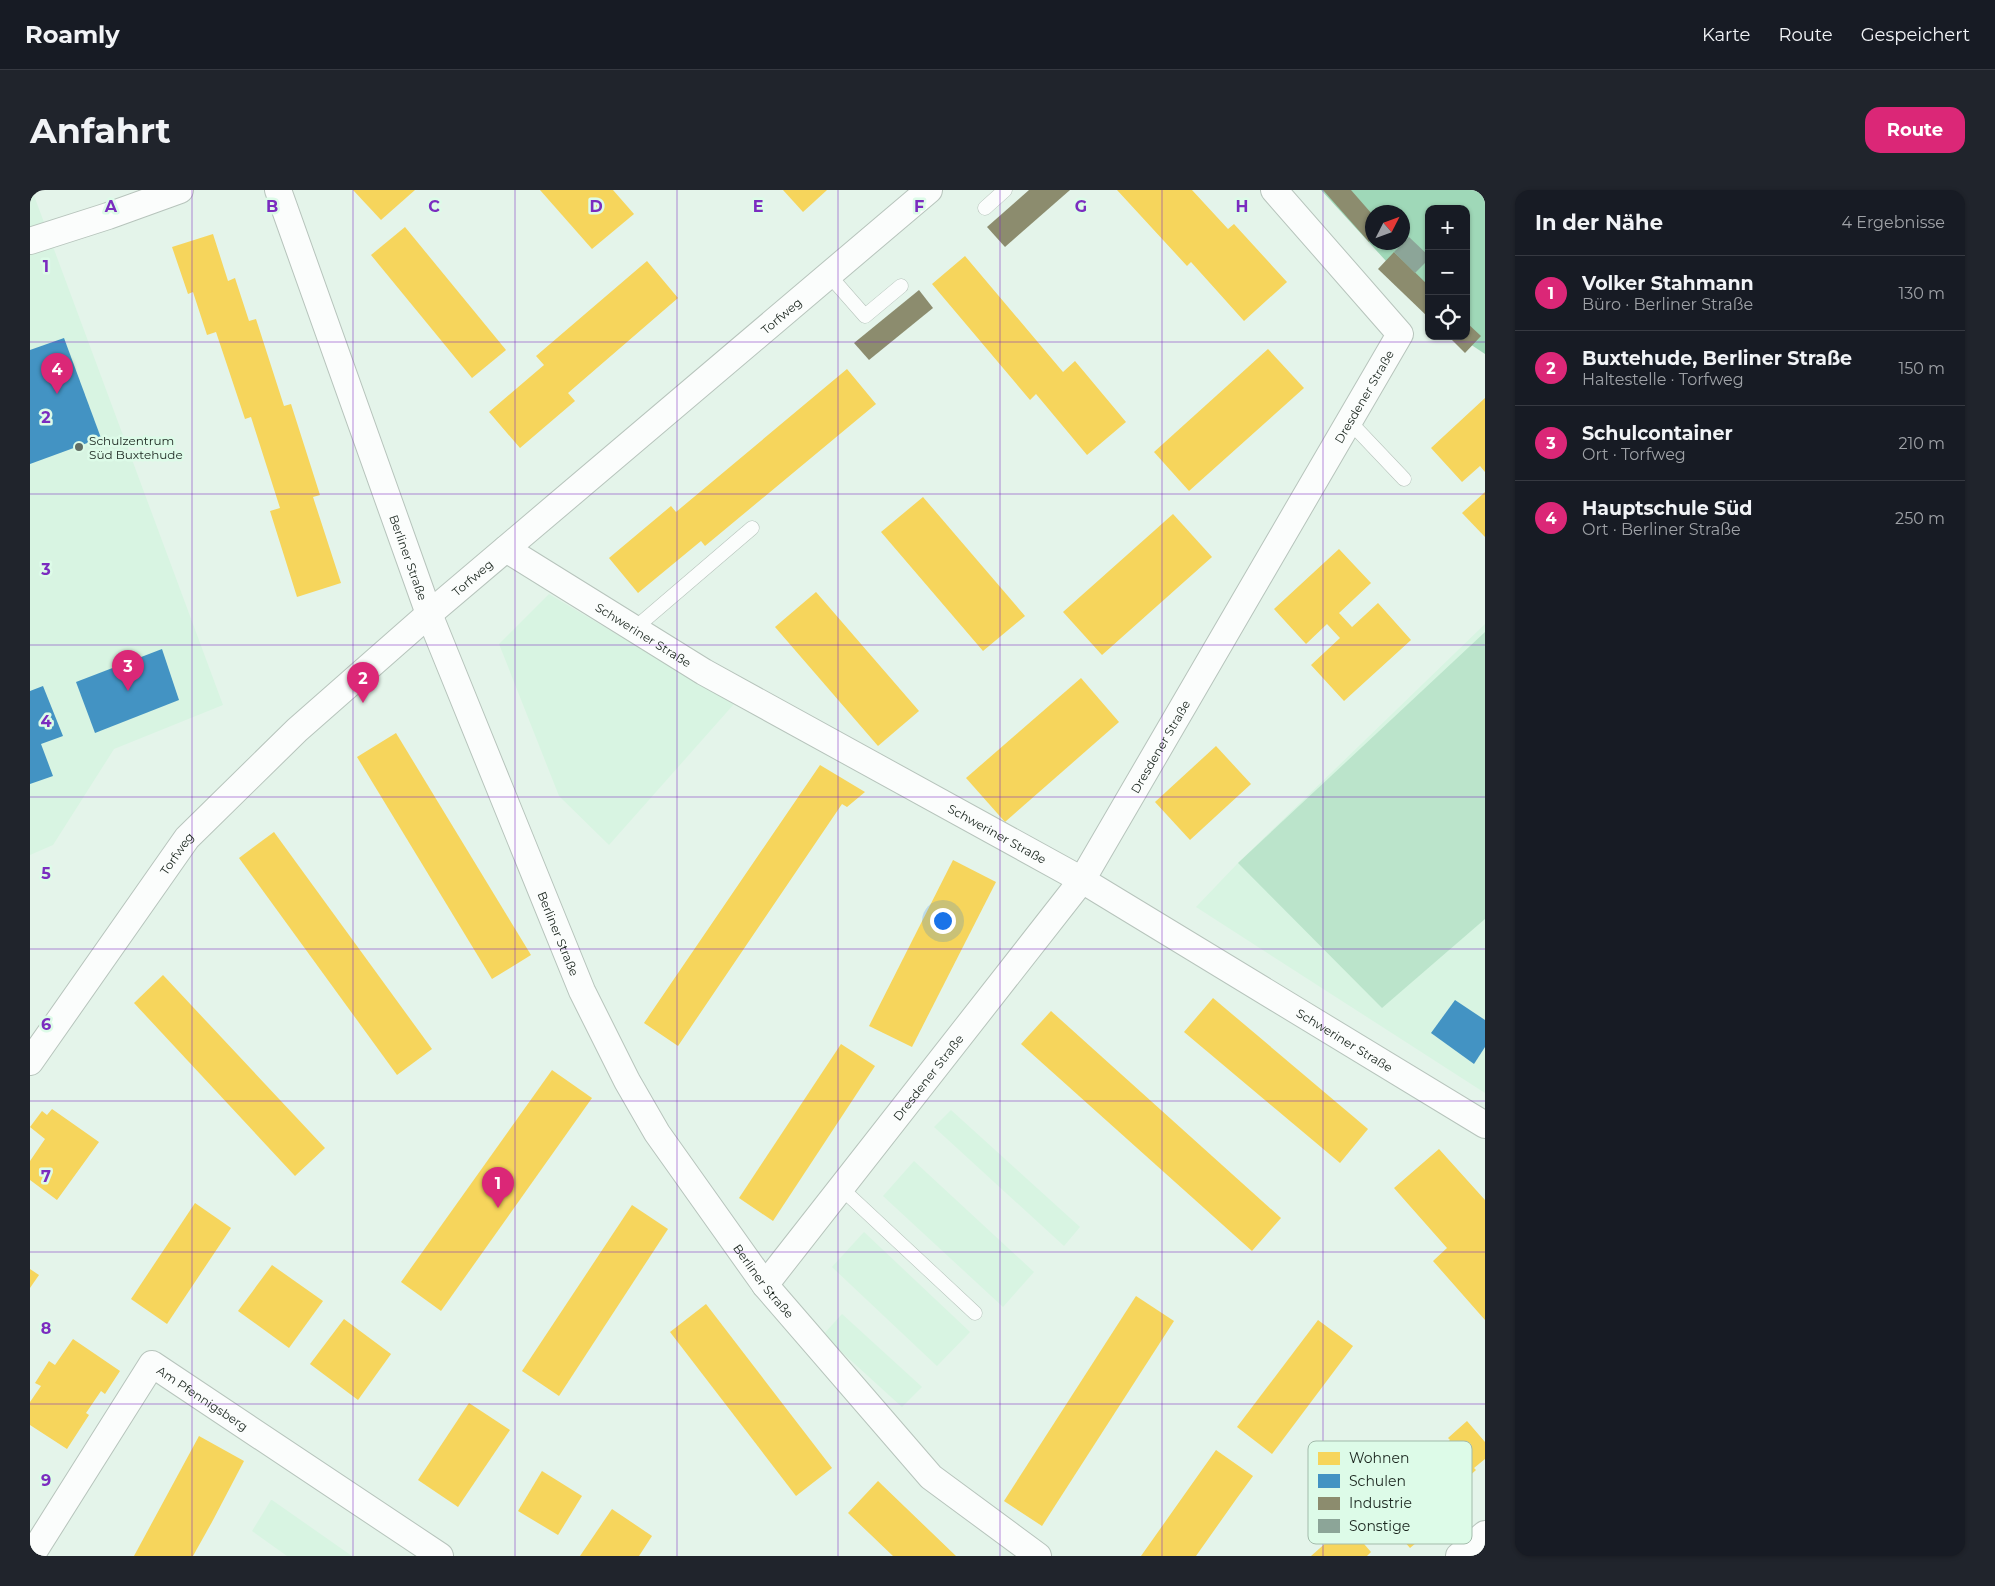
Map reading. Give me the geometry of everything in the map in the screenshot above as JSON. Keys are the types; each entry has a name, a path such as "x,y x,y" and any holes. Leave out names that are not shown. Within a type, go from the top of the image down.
{"street":[{"path":"33,234 180,190"},
{"name":"Berliner Straße","path":"278,190 429,614 582,991 627,1081 656,1133 765,1285 931,1476 1038,1556"},
{"name":"Torfweg","path":"30,1062 187,838 297,730 429,614 929,190"},
{"name":"Dresdener Straße","path":"765,1285 1082,880 1400,334 1274,190"},
{"name":"Schweriner Straße","path":"506,549 704,672 1082,880 1485,1125"},
{"name":"Am Pfennigsberg","path":"31,1556 152,1364 440,1556"},
{"path":"1459,1556 1485,1534"}],"lane":[{"path":"985,208 1005,190"},
{"path":"829,275 865,316 901,286"},
{"path":"1349,421 1404,480"},
{"path":"634,629 752,528"},
{"path":"841,1188 975,1313"}],"shaded area":[{"name":"Schulzentrum Süd Buxtehude","path":"30,190 32,190 223,705 114,749 53,845 30,855"},
{"path":"549,594 734,704 609,845 559,796 499,644"},
{"path":"1485,624 1485,1093 1196,907 1238,863"},
{"path":"1485,632 1485,919 1382,1008 1238,863"},
{"path":"951,1110 1080,1227 1064,1246 934,1127"},
{"path":"914,1161 1034,1272 1003,1307 883,1196"},
{"path":"864,1232 970,1332 937,1366 832,1267"},
{"path":"842,1314 922,1387 902,1407 823,1335"},
{"path":"271,1500 352,1556 287,1556 252,1531"}],"green space":[{"path":"1321,190 1485,190 1485,354 1464,340 1470,340 1470,205 1425,205 1425,304 1376,250 1410,250 1410,205 1365,205 1365,238"}],"building: Wohnen":[{"path":"353,190 415,190 381,220"},
{"path":"540,190 613,190 634,214 592,249"},
{"path":"783,190 827,190 803,212"},
{"path":"1117,190 1192,190 1228,229 1234,224 1287,282 1244,321 1191,262 1187,266"},
{"path":"405,227 506,350 472,378 371,255"},
{"path":"213,234 228,281 235,278 249,321 256,319 284,406 291,404 320,495 313,497 341,583 297,597 270,511 280,508 251,417 245,419 216,332 207,335 193,292 188,294 172,247"},
{"path":"965,256 1063,372 1075,361 1126,422 1087,455 1036,394 1030,400 932,284"},
{"path":"647,261 678,298 568,393 575,401 520,448 489,412 544,365 536,356"},
{"path":"1268,349 1304,388 1189,491 1154,452"},
{"path":"847,369 876,404 705,546 701,541 638,593 609,558 671,506 676,512"},
{"path":"1485,398 1485,472 1480,466 1462,482 1431,448"},
{"path":"1485,492 1485,537 1462,513"},
{"path":"923,497 1025,616 983,651 881,532"},
{"path":"1173,514 1212,557 1102,655 1063,612"},
{"path":"1339,549 1371,583 1339,613 1352,627 1378,603 1411,640 1344,701 1311,665 1340,638 1327,624 1306,644 1274,609"},
{"path":"816,592 919,711 878,746 775,627"},
{"path":"1081,678 1119,722 1005,822 966,778"},
{"path":"396,733 531,955 492,979 357,757"},
{"path":"1216,746 1251,784 1190,840 1155,802"},
{"path":"820,765 865,792 847,807 842,804 678,1046 644,1023"},
{"path":"274,832 432,1049 397,1075 239,858"},
{"path":"953,860 996,882 912,1047 869,1026"},
{"path":"163,975 325,1148 295,1176 134,1003"},
{"path":"1213,998 1368,1129 1340,1163 1184,1032"},
{"path":"1051,1011 1281,1218 1252,1251 1021,1044"},
{"path":"841,1044 875,1066 773,1221 739,1198"},
{"path":"552,1070 592,1098 441,1311 401,1282"},
{"path":"52,1109 99,1142 57,1200 30,1180 30,1161 45,1139 30,1127 42,1111 47,1115"},
{"path":"1439,1149 1485,1200 1485,1320 1433,1261 1447,1248 1394,1188"},
{"path":"195,1203 231,1228 167,1324 131,1299"},
{"path":"632,1205 668,1229 559,1396 522,1371"},
{"path":"272,1265 323,1301 289,1348 238,1311"},
{"path":"30,1269 39,1275 30,1288"},
{"path":"1136,1296 1174,1321 1042,1526 1004,1501"},
{"path":"706,1304 832,1468 796,1496 670,1332"},
{"path":"344,1319 391,1354 358,1400 310,1364"},
{"path":"1318,1320 1353,1346 1272,1454 1237,1427"},
{"path":"73,1339 120,1371 105,1394 101,1391 86,1413 89,1415 67,1449 30,1425 30,1402 41,1386 35,1383 49,1361 55,1365"},
{"path":"469,1403 510,1430 458,1507 418,1480"},
{"path":"1467,1421 1485,1442 1485,1459 1474,1468 1476,1470 1472,1474 1472,1441 1449,1441 1448,1438"},
{"path":"199,1436 244,1461 212,1522 193,1556 134,1556"},
{"path":"1216,1450 1253,1476 1196,1556 1141,1556"},
{"path":"542,1471 582,1496 558,1535 518,1511"},
{"path":"878,1481 956,1556 893,1556 848,1513"},
{"path":"612,1509 652,1536 639,1556 580,1556"},
{"path":"1325,1544 1364,1544 1371,1552 1367,1556 1311,1556"},
{"path":"1407,1544 1415,1544 1410,1548"}],"building: Schulen":[{"path":"64,338 101,438 30,464 30,350"},
{"path":"162,649 179,700 95,733 76,682"},
{"path":"43,686 63,736 41,744 53,776 30,784 30,691"},
{"path":"1455,1000 1485,1020 1485,1047 1474,1064 1431,1033"}],"building: Industrie":[{"path":"1029,190 1070,190 1005,247 987,227"},
{"path":"1323,190 1351,190 1365,206 1365,237"},
{"path":"1394,252 1425,282 1425,314 1378,269"},
{"path":"919,290 933,308 869,360 854,343"},
{"path":"1470,326 1481,336 1465,353 1452,340 1470,340"}],"building: Sonstige":[{"path":"1410,238 1425,252 1425,263 1415,273 1394,252 1396,250 1410,250"}],"place":[{"name":"Hauptschule Süd","path":"57,394"},
{"name":"Schulzentrum Süd Buxtehude","path":"79,447"},
{"name":"Schulcontainer","path":"128,691"},
{"name":"Buxtehude, Berliner Straße","path":"363,703"},
{"name":"Volker Stahmann","path":"498,1208"}]}
